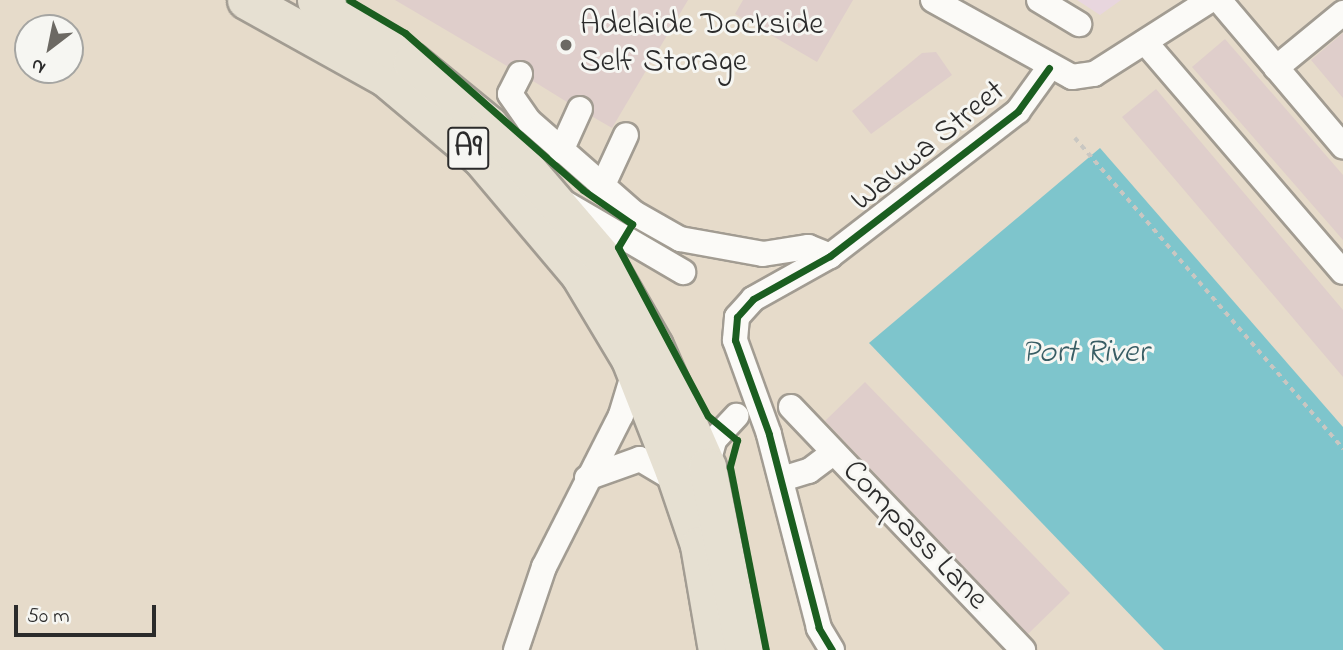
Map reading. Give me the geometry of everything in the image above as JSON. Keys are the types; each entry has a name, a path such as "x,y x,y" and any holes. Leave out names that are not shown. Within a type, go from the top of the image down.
{"highway":[{"name":"A9","path":"246,0 386,78 481,158 579,274 692,474 698,545 717,650"},
{"name":"A9","path":"316,0 412,62 489,125 558,199 604,260 654,346 744,650"}],"street":[{"path":"1040,0 1079,23"},
{"path":"942,2 1049,68 1072,76 1094,74 1210,0"},
{"path":"1219,0 1343,146"},
{"path":"1276,68 1343,13"},
{"path":"1144,42 1343,272"},
{"name":"Wauwa Street","path":"832,650 819,628 782,479 735,340 737,317 753,299 830,256 1018,111 1049,68"},
{"path":"520,74 510,94 561,151 601,187 680,239 763,254 808,247 830,256"},
{"path":"561,151 580,109"},
{"path":"601,187 626,135"},
{"path":"558,199 683,272"},
{"path":"516,650 544,567 628,399 635,369"},
{"name":"Compass Lane","path":"791,407 1023,650"},
{"path":"587,478 640,459 692,474 714,440 736,416"},
{"name":"Compass Lane","path":"782,479 809,471 834,452"}],"path":[{"path":"1075,138 1343,449"}],"shaded area":[{"path":"1077,0 1121,0 1100,15"}],"water":[{"name":"Port River","path":"1100,148 1343,427 1343,650 1164,650 869,343"}],"building":[{"name":"Adelaide Dockside Self Storage","path":"395,0 688,0 612,128 593,117 587,96 567,102 533,81 527,61 507,66"},
{"path":"743,0 853,0 817,62 735,14"},
{"path":"1343,33 1343,98 1311,60"},
{"path":"1225,39 1343,175 1343,240 1192,67"},
{"path":"936,52 952,75 871,134 852,111 922,53"},
{"path":"1156,89 1343,310 1343,377 1122,117"},
{"path":"865,382 1070,593 1028,634 825,421"}],"cycle path":[{"path":"349,0 405,33 583,190 632,224 618,247 708,416 737,440 730,467 766,650"},
{"path":"832,650 819,628 769,434 735,340 737,317 753,299 830,256 1018,111 1049,68"}],"place":[{"name":"Adelaide Dockside Self Storage","path":"566,45"}]}
